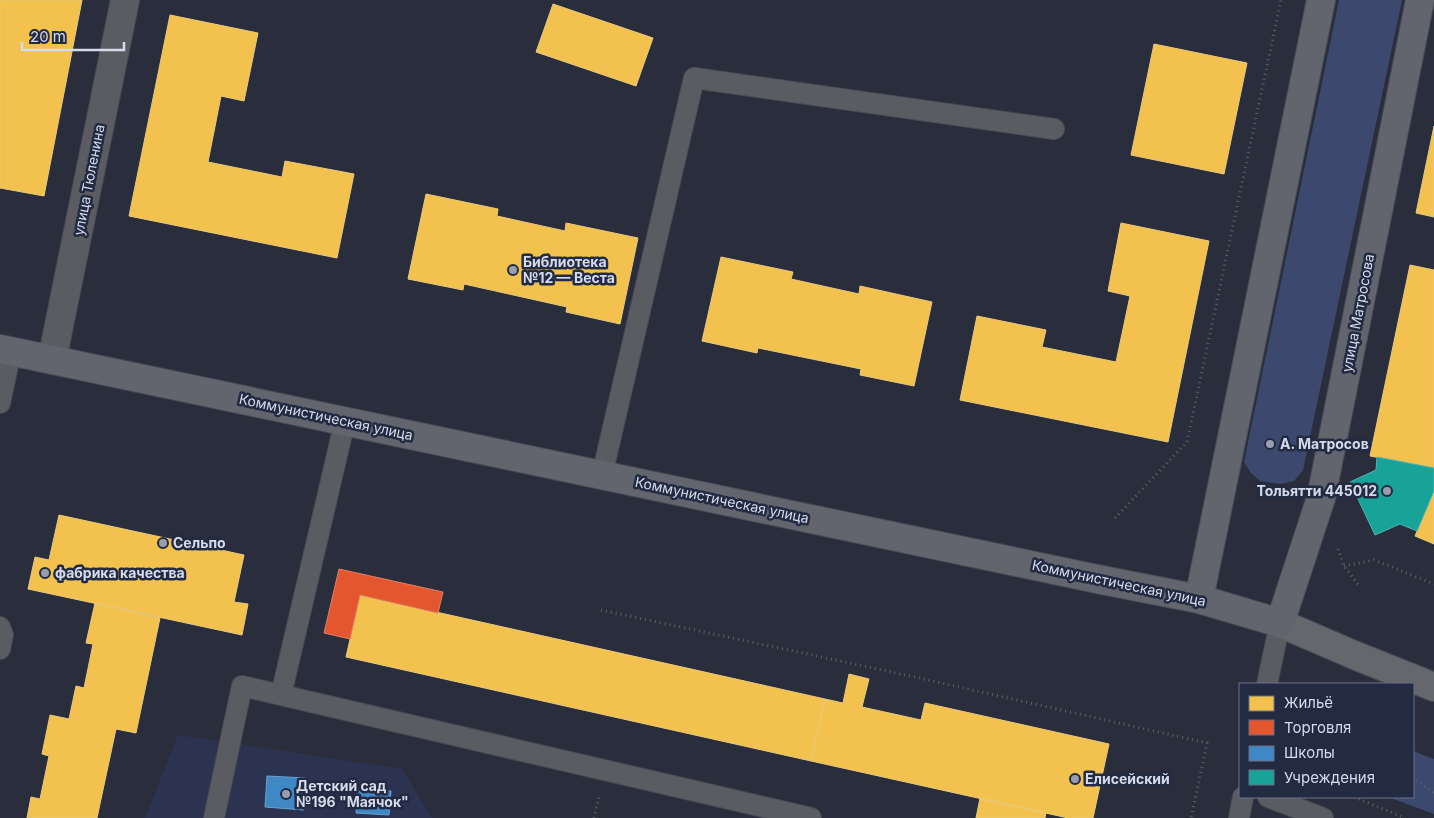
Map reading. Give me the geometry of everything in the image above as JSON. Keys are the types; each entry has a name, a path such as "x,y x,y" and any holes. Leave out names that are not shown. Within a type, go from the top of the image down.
{"main road":[{"path":"1199,599 1321,0"},
{"name":"улица Матросова","path":"1280,623 1321,498 1420,0"},
{"name":"Коммунистическая улица","path":"6,350 1199,599 1280,623 1434,687"}],"street":[{"name":"улица Тюленина","path":"52,360 125,0"}],"lane":[{"path":"602,475 694,78 1054,129"},
{"path":"0,404 6,350"},
{"path":"281,695 345,422"},
{"path":"1267,683 1280,623"},
{"path":"0,627 3,635 0,649"},
{"path":"214,818 242,686 811,818"},
{"path":"1238,818 1243,798"},
{"path":"1271,798 1323,818"}],"path":[{"path":"1115,518 1187,442 1281,0"},
{"path":"1344,566 1374,560 1434,584"},
{"path":"601,610 1207,742 1191,818"},
{"path":"1414,777 1434,793"},
{"path":"1356,798 1405,818"}],"shaded area":[{"path":"1339,0 1402,0 1303,470 1294,481 1281,484 1260,481 1251,473 1244,462"},
{"name":"Детский сад №196 \"Маячок\"","path":"178,735 402,769 432,818 145,818"},
{"path":"1414,751 1434,759 1434,814 1391,798 1414,798"}],"building: Жильё":[{"path":"0,0 82,0 44,196 0,188"},
{"path":"553,4 653,38 636,86 536,52"},
{"path":"170,15 258,33 244,101 221,96 208,162 282,177 285,161 354,174 337,258 129,216"},
{"path":"1154,44 1247,63 1224,174 1131,155"},
{"path":"1434,126 1434,217 1416,213"},
{"path":"426,194 498,209 497,216 565,231 566,223 638,238 620,324 566,312 567,307 464,284 463,290 408,279"},
{"path":"1121,223 1209,241 1168,442 960,400 977,316 1046,330 1042,347 1116,362 1130,296 1108,291"},
{"path":"721,257 793,272 791,279 859,294 860,286 932,302 914,386 860,375 861,369 758,348 757,353 702,341"},
{"path":"1410,265 1434,270 1434,468 1370,456"},
{"path":"1434,491 1434,544 1415,536"},
{"path":"59,515 244,555 234,602 248,604 242,635 28,589 35,557 49,560"},
{"path":"360,595 825,699 811,761 346,657"},
{"path":"95,603 160,618 136,733 116,729 97,818 27,818 31,797 40,799 49,756 42,754 50,715 69,719 76,686 84,688 93,644 86,643"},
{"path":"849,674 869,679 862,707 921,720 925,703 1109,744 1093,818 1068,818 811,761 825,699 843,703"},
{"path":"980,798 1046,813 1045,818 976,818"}],"building: Торговля":[{"path":"339,569 443,592 438,613 360,595 350,639 324,633"}],"building: Школы":[{"path":"267,776 306,778 304,810 265,807"},
{"path":"358,789 391,791 389,815 356,813"}],"building: Учреждения":[{"path":"1377,457 1434,468 1434,491 1417,531 1400,524 1375,535 1350,482 1376,470"}],"place":[{"name":"Библиотека №12 — Веста","path":"513,270"},
{"name":"А. Матросов","path":"1270,444"},
{"name":"Тольятти 445012","path":"1387,491"},
{"name":"Сельпо","path":"163,543"},
{"name":"фабрика качества","path":"45,573"},
{"name":"Елисейский","path":"1075,779"},
{"name":"Детский сад №196 \"Маячок\"","path":"286,794"}]}
